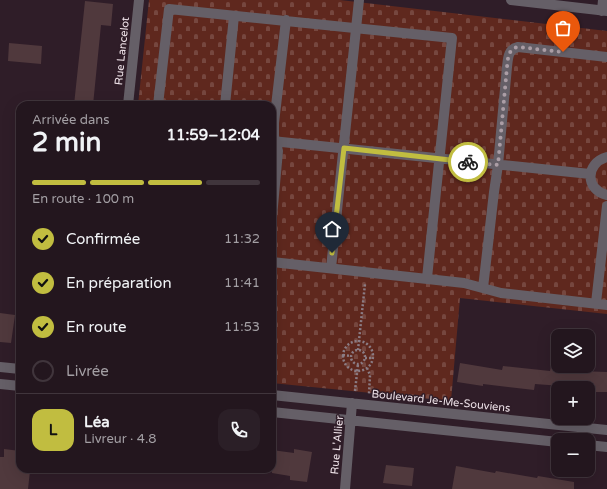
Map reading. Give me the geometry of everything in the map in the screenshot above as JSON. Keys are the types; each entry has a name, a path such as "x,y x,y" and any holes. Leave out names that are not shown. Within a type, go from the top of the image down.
{"street":[{"name":"Rue Lancelot","path":"128,101 139,0"},
{"path":"331,268 359,0"},
{"path":"511,0 604,11 603,0"},
{"path":"158,101 169,9 452,38 427,278"},
{"path":"225,101 234,16"},
{"path":"276,106 286,20"},
{"path":"483,288 510,52 512,49 518,47 607,57"},
{"path":"276,141 590,174"},
{"path":"276,146 278,151 276,173"},
{"path":"607,157 597,162 592,168 590,174 591,182 595,188 600,193 607,195"},
{"path":"596,303 607,206"},
{"path":"276,262 464,282 501,293 607,305"},
{"path":"0,367 16,369"},
{"path":"0,384 16,386"},
{"name":"Boulevard Je-Me-Souviens","path":"276,395 607,430"},
{"name":"Rue L'Allier","path":"345,489 352,403"},
{"path":"276,412 551,441"},
{"path":"595,446 607,447"}],"path":[{"path":"358,350 366,272"},
{"path":"359,341 365,343 369,347 373,358 367,368 362,371 356,371 346,366 343,355 348,345 359,341"},
{"path":"358,364 353,362 351,356 353,351 358,350 364,353 365,358"},
{"path":"343,355 351,356"},
{"path":"355,393 356,371 358,364 365,358 373,358"},
{"path":"367,368 370,375 369,394"}],"green space":[{"path":"149,0 340,0 607,31 607,314 460,298 451,401 276,383 276,101 138,101"}],"building":[{"path":"85,1 113,4 111,26 101,25 93,101 74,101"},
{"path":"9,43 42,46 41,64 8,61"},
{"path":"0,313 15,315 11,343 0,342"},
{"path":"460,363 502,370 503,366 550,371 551,366 551,373 607,372 607,392 595,392 595,381 551,381 551,385 535,384 534,390 483,384 483,386 457,382"},
{"path":"4,449 16,450 16,473 30,473 28,489 0,489 0,457 4,457"},
{"path":"294,449 312,452 307,482 290,480 290,476 272,473 276,473 276,451 294,453"},
{"path":"386,465 414,468 412,486 383,483"},
{"path":"456,466 495,473 496,471 537,478 538,476 574,482 574,489 452,489"}],"way so far":[{"path":"468,162 498,165 507,67 512,49 518,47 563,52"}],"route":[{"path":"332,253 344,148 468,162"}]}
